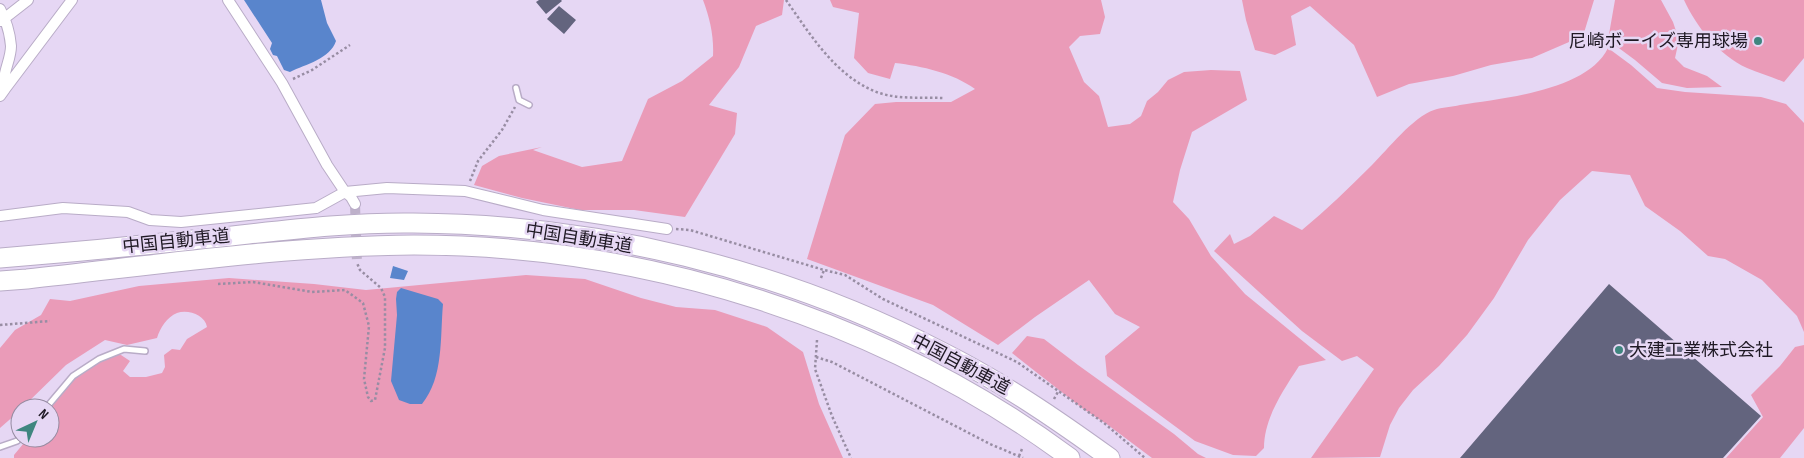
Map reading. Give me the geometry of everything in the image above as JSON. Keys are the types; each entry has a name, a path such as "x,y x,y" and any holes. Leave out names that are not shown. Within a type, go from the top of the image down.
{"highway":[{"name":"中国自動車道","path":"0,258 347,224 479,225 548,231 617,242 683,256 751,274 883,323 943,352 1001,384 1057,420 1110,458"},
{"name":"中国自動車道","path":"0,281 27,280 284,251 350,246 487,247 582,258 680,278 744,295 869,342 929,370 988,404 1046,440 1070,458"}],"street":[{"path":"3,20 28,0"},
{"path":"3,92 72,0"},
{"path":"228,0 282,83 327,165 355,204"},
{"path":"0,9 11,47 3,82 3,92"},
{"path":"0,216 63,208 128,212 150,220 181,222 316,208 345,192 387,188 465,191 543,210 667,228"}],"lane":[{"path":"516,88 519,100 529,105"},
{"path":"54,398 73,376 99,359 124,350 145,351"}],"path":[{"path":"786,0 822,50 852,78 882,93 898,96 943,98"},
{"path":"282,83 312,70 350,45"},
{"path":"465,191 478,161 502,130 519,100"},
{"path":"218,284 252,282 312,292 345,290 363,303 369,326 364,379 368,397 371,401 376,400 384,348 385,297 381,288 360,270 357,263"},
{"path":"821,278 824,270"},
{"path":"0,325 50,321"},
{"path":"817,340 815,369 832,416 851,458"},
{"path":"816,356 832,362 990,444 1021,457 1022,449"},
{"path":"1054,399 1059,390"}],"shaded area":[{"path":"703,0 784,0 782,15 756,26 739,67 709,105 737,113 735,134 685,217 634,210 580,210 522,198 474,185 482,166 499,156 542,147 533,150 582,167 622,161 648,99 682,81 713,56 711,28"},
{"path":"830,0 1101,0 1105,17 1100,34 1080,36 1069,47 1084,82 1099,96 1108,127 1130,124 1141,116 1147,101 1168,80 1184,72 1211,70 1240,71 1247,100 1192,132 1180,170 1173,202 1189,219 1211,256 1245,294 1326,360 1299,366 1271,415 1267,426 1264,448 1256,456 1233,455 1195,441 1107,376 1105,356 1140,327 1115,314 1089,280 998,345 933,305 807,259 845,135 875,104 951,102 975,89 947,75 905,64 895,63 890,79 868,73 854,58 859,13 833,7"},
{"path":"1242,0 1594,0 1583,36 1532,58 1491,65 1453,76 1409,84 1377,97 1354,45 1310,6 1291,16 1296,45 1275,55 1255,50"},
{"path":"1615,0 1661,0 1673,22 1679,40 1675,58 1684,67 1707,76 1722,87 1687,88 1662,83 1608,40"},
{"name":"尼崎ボーイズ専用球場","path":"1684,0 1804,0 1804,58 1784,82 1747,68 1727,56 1710,40 1695,21"},
{"path":"1608,48 1657,88 1685,92 1761,97 1786,104 1804,123 1804,332 1797,316 1762,280 1725,259 1708,256 1680,231 1645,206 1630,175 1592,171 1560,200 1528,240 1494,298 1467,335 1439,366 1413,390 1399,408 1390,425 1380,457 1311,458 1374,369 1357,356 1342,361 1302,331 1214,251 1230,234 1234,244 1250,236 1274,216 1302,230 1355,182 1409,126 1426,114 1440,108 1520,95 1563,83 1582,74 1597,63"},
{"path":"526,275 585,279 641,298 676,307 715,310 767,327 803,352 819,404 843,458 14,458 20,448 60,448 60,398 56,398 84,366 115,351 130,361 123,371 130,377 146,377 162,373 165,367 164,355 172,349 180,350 187,339 207,327 200,316 186,312 177,313 170,317 162,327 157,338 127,345 105,340 66,365 32,398 10,398 10,419 0,428 0,348 15,330 41,315 50,299 70,301 139,286 229,278 366,290"},
{"path":"1027,336 1044,339 1174,434 1198,454 1206,458 1152,458 1082,408 1012,353"},
{"path":"1804,345 1804,428 1780,458 1726,458 1763,417 1751,395 1780,366 1795,347"}],"water":[{"path":"244,0 321,0 327,23 336,41 329,52 323,57 290,72 284,70 277,56 273,55 270,49 272,43"},
{"path":"393,266 408,271 404,280 390,278"},
{"path":"401,288 438,299 443,304 438,369 429,393 422,404 410,404 399,400 391,381 397,315 396,299 397,292"}],"building":[{"path":"539,0 562,1 546,14 536,2"},
{"path":"559,6 576,20 564,34 547,19"},
{"name":"大建工業株式会社","path":"1609,284 1761,416 1723,458 1460,458"}],"tunnel":[{"path":"355,204 357,263"}],"place":[{"name":"尼崎ボーイズ専用球場","path":"1758,41"},
{"name":"大建工業株式会社","path":"1619,350"}]}
